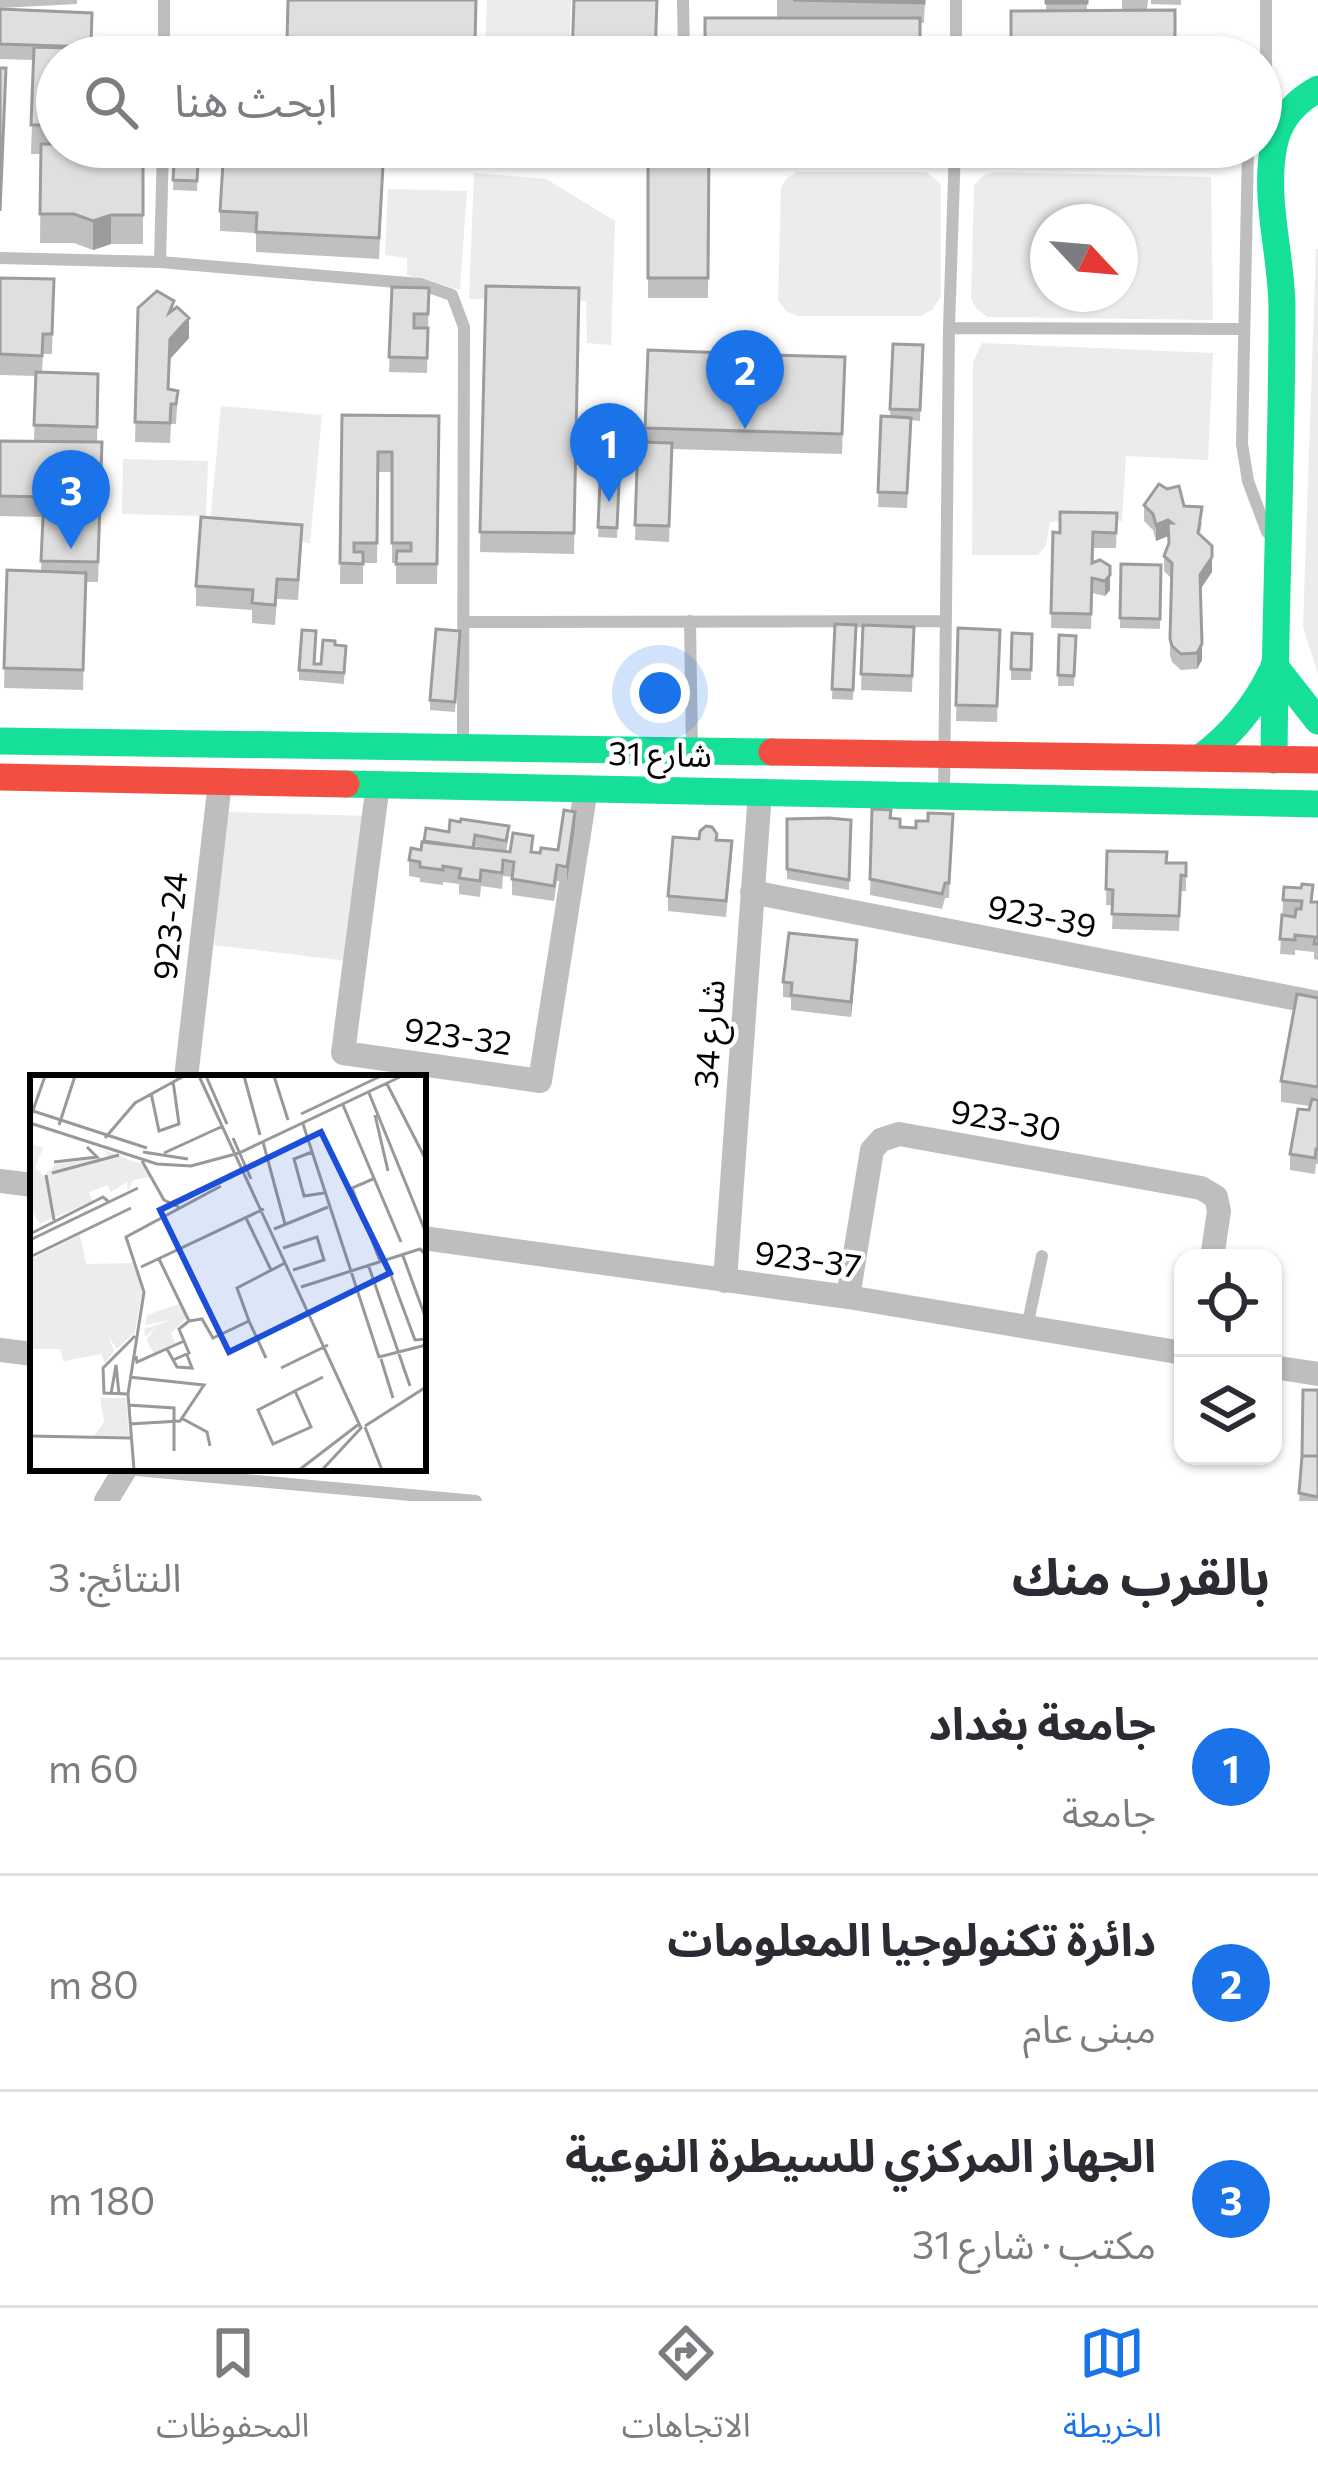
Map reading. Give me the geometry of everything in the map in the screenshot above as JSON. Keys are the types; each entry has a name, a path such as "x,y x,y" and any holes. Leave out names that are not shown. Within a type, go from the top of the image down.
{"street":[{"path":"1282,110 1318,89"},
{"path":"1273,168 1272,224 1282,302 1274,760"},
{"path":"1274,665 1318,721"},
{"path":"1200,758 1245,718 1274,665"},
{"name":"شارع 31","path":"0,741 1318,760"},
{"name":"شارع 31","path":"0,777 1318,804"},
{"name":"923-24","path":"186,1075 220,782"},
{"name":"923-32","path":"378,784 343,1053 540,1081 586,789"},
{"name":"شارع 34","path":"725,1280 760,792"},
{"name":"923-39","path":"752,892 1318,1004"},
{"name":"923-30","path":"848,1297 872,1150 881,1140 898,1134 1201,1188 1216,1197 1219,1211 1213,1249"},
{"path":"0,1181 30,1185"},
{"name":"923-37","path":"426,1238 848,1297 1174,1352"},
{"path":"0,1350 30,1354"},
{"path":"1282,1368 1318,1374"},
{"path":"106,1501 125,1471"}],"lane":[{"path":"164,0 164,36"},
{"path":"683,0 684,36"},
{"path":"956,0 956,36"},
{"path":"1266,0 1266,36"},
{"path":"160,262 162,168"},
{"path":"944,798 954,168"},
{"path":"1247,168 1241,444 1260,518 1277,552"},
{"path":"1245,260 1256,230 1272,224"},
{"path":"0,258 160,262 420,284 452,296 464,327 464,748"},
{"path":"950,328 1244,329"},
{"path":"691,621 692,751"},
{"path":"463,622 946,621"},
{"path":"1027,1328 1042,1256"},
{"path":"148,1471 476,1501"}],"shaded area":[{"path":"487,0 571,0 570,36 486,36"},
{"path":"797,172 926,172 941,184 941,296 933,309 921,316 797,316 786,311 778,300 781,187"},
{"path":"994,172 1211,177 1213,320 988,317 971,299 974,185"},
{"path":"474,173 546,179 615,221 611,345 587,343 586,301 469,299"},
{"path":"388,189 467,191 460,290 407,275 407,258 385,255"},
{"path":"1318,249 1318,674 1303,627"},
{"path":"982,343 1213,353 1208,460 1126,456 1122,521 1050,522 1046,545 1038,555 972,555 973,362"},
{"path":"221,406 322,415 310,543 209,534"},
{"path":"123,459 208,461 206,516 122,514"},
{"path":"225,812 372,816 347,961 214,945"}],"building":[{"path":"288,0 476,0 475,36 287,36"},
{"path":"574,0 657,0 656,36 573,36"},
{"path":"793,0 924,0 924,3"},
{"path":"1087,0 1087,3 1046,3"},
{"path":"0,9 92,13 91,36 36,36 36,45 0,44"},
{"path":"1175,10 1175,36 1011,36 1011,11"},
{"path":"705,18 920,18 920,36 705,36"},
{"path":"34,47 36,47 36,125 31,125"},
{"path":"0,68 6,68 0,211"},
{"path":"41,168 143,168 143,215 111,215 93,221 74,214 40,214"},
{"path":"174,168 198,168 197,181 173,180"},
{"path":"223,168 383,168 379,238 256,232 257,213 220,211"},
{"path":"648,168 709,168 708,278 648,278"},
{"path":"0,278 54,279 52,334 43,334 42,356 0,354"},
{"path":"486,286 579,288 574,533 480,532"},
{"path":"392,287 429,288 428,314 414,314 414,328 428,328 427,358 389,357"},
{"path":"157,291 174,301 169,313 177,307 189,318 170,339 168,389 178,391 176,404 171,404 170,423 135,422 138,308"},
{"path":"893,344 923,345 920,410 890,409"},
{"path":"648,350 726,353 725,389 768,391 770,355 845,357 842,434 645,428"},
{"path":"36,372 98,374 97,427 34,425"},
{"path":"342,415 439,416 437,564 396,564 397,551 411,551 411,543 392,543 392,452 378,452 377,543 354,543 354,552 363,552 363,564 340,563"},
{"path":"881,416 911,418 907,493 878,492"},
{"path":"602,438 621,439 617,528 598,527"},
{"path":"0,441 102,442 98,562 41,561 44,497 0,496"},
{"path":"638,442 672,443 669,526 635,525"},
{"path":"1159,484 1167,489 1179,486 1184,506 1202,507 1198,533 1212,546 1212,557 1200,575 1202,644 1197,653 1181,654 1170,639 1172,563 1164,556 1168,523 1172,523 1168,520 1156,525 1144,505"},
{"path":"1060,512 1117,513 1116,533 1093,532 1092,563 1100,560 1110,566 1110,575 1105,581 1092,578 1091,614 1051,613 1053,532 1060,533"},
{"path":"201,517 302,525 298,580 277,579 275,605 252,603 253,590 196,586"},
{"path":"1121,564 1161,565 1160,619 1120,618"},
{"path":"7,570 86,573 83,670 4,668"},
{"path":"835,624 856,625 853,690 832,689"},
{"path":"863,625 914,627 912,676 861,674"},
{"path":"958,628 1000,630 997,706 956,705"},
{"path":"436,629 460,631 455,702 430,700"},
{"path":"302,630 316,631 314,664 321,664 323,640 346,646 344,673 299,670"},
{"path":"1012,633 1032,634 1031,670 1011,669"},
{"path":"1059,635 1076,636 1074,676 1058,675"},
{"path":"872,809 891,810 890,818 900,819 900,827 916,828 916,821 928,821 928,813 953,814 949,883 942,894 870,879"},
{"path":"564,810 575,812 567,867 557,865 554,886 512,879 514,862 503,860 502,873 481,870 480,881 459,878 461,869 420,867 420,862 409,860 411,848 421,850 422,842 510,852 513,833 533,836 531,852 558,850"},
{"path":"787,819 851,820 849,880 787,869"},
{"path":"450,820 509,826 506,841 475,835 473,848 424,841 426,828 449,832"},
{"path":"706,826 717,834 716,840 732,841 726,901 668,896 673,837 699,839"},
{"path":"1107,851 1167,852 1166,863 1186,863 1179,916 1112,914 1113,890 1106,889"},
{"path":"1302,884 1313,885 1311,902 1318,902 1318,944 1314,944 1315,937 1280,939 1282,915 1295,917 1302,901 1283,900 1284,887 1301,888"},
{"path":"789,933 857,940 851,1002 791,995 792,983 783,982"},
{"path":"1297,994 1318,998 1318,1087 1281,1081"},
{"path":"1312,1099 1318,1100 1315,1158 1290,1154 1298,1109 1309,1110"},
{"path":"1303,1390 1318,1390 1318,1456 1302,1456"},
{"path":"1302,1456 1318,1456 1318,1497 1299,1493"}],"traffic: fast":[{"path":"1282,123 1318,89"},
{"path":"1271,168 1282,309 1274,760"},
{"path":"1274,665 1318,721"},
{"path":"1200,758 1241,720 1271,673"},
{"path":"0,741 772,752"},
{"path":"346,784 1318,804"}],"traffic: jam":[{"path":"772,752 1318,760"},
{"path":"0,777 346,784"}],"place":[{"name":"دائرة تكنولوجيا المعلومات","path":"745,429"},
{"name":"جامعة بغداد","path":"609,502"},
{"name":"الجهاز المركزي للسيطرة النوعية","path":"71,549"}]}
